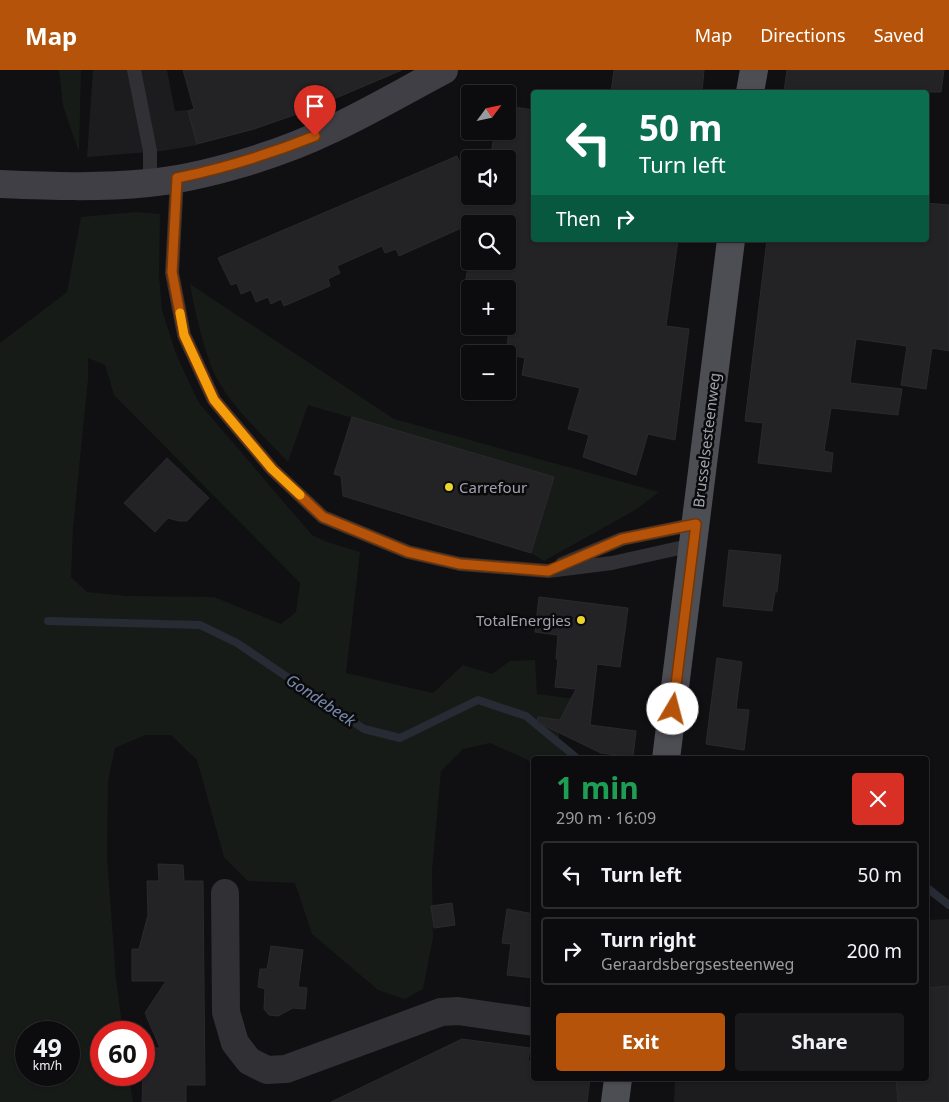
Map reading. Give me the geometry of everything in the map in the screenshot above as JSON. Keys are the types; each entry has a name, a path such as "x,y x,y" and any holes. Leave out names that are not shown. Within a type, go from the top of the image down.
{"main road":[{"path":"0,184 82,186 150,183 212,171 273,153 329,131 444,70"},
{"path":"750,90 754,70"},
{"name":"Brusselsesteenweg","path":"666,756 731,242"},
{"path":"615,1102 618,1081"}],"street":[{"path":"225,893 226,1012 235,1043 249,1062 267,1070 286,1069 441,1012 458,1011 531,1022"}],"lane":[{"path":"134,70 150,151 150,183"},
{"path":"177,178 172,272 184,335 214,400 272,469 323,517 408,552 460,564 548,571 612,562 695,534"},
{"path":"548,571 622,539 695,534"}],"shaded area":[{"path":"59,70 81,70 79,152 63,106"},
{"path":"93,70 167,70 175,111 188,110 198,145 162,151 87,157"},
{"path":"136,212 160,214 159,276 162,310 176,354 199,403 312,535 327,542 360,552 346,673 433,693 463,665 492,674 510,661 535,660 537,694 592,701 560,724 558,748 567,756 531,756 531,763 490,743 463,749 441,771 432,871 433,938 423,989 405,999 378,990 312,934 295,883 248,881 224,857 197,760 171,735 145,735 115,748 108,782 107,857 116,979 122,1021 90,1021 90,1086 131,1086 133,1102 0,1102 0,343 67,292 81,217","holes":["88,358 105,365 114,395 300,583 296,612 281,624 214,597 127,596 87,592 71,577 73,528 88,379"]},
{"path":"190,284 394,419 659,492 637,509 544,561 531,553 553,477 308,405 288,462 240,411 216,377 197,319"},
{"path":"949,919 949,1102 674,1102 675,1081 929,1081 929,920"}],"building":[{"path":"183,70 402,70 303,112 254,129 197,144 188,111 194,109"},
{"path":"614,70 704,70 702,90 611,90"},
{"path":"787,70 944,70 941,92 929,92 929,90 784,90"},
{"path":"516,107 531,110 531,242 678,242 666,326 689,329 675,440 648,434 636,475 583,457 589,435 568,429 580,388 522,375 525,358 516,356 516,345 507,345 508,335 516,335 516,280 466,280 468,270 516,270 516,215 461,215 461,228 399,256 396,249 385,253 382,246 337,266 340,273 328,279 330,286 284,306 281,299 271,304 268,297 256,302 251,290 241,294 237,283 231,285 218,258 457,156 461,165 461,205 479,205 480,208 480,205 516,205 516,150 492,150 493,140 516,140"},
{"path":"929,203 949,205 949,351 932,348 926,389 901,385 907,346 856,339 850,383 902,389 898,415 831,408 824,451 833,453 831,472 758,463 763,423 745,421 767,242 929,242"},
{"name":"Carrefour","path":"352,417 554,477 531,553 343,496 341,476 334,474"},
{"path":"167,458 209,498 187,521 168,518 155,532 124,503"},
{"path":"729,550 781,555 777,592 775,592 772,611 723,606"},
{"path":"539,597 628,608 620,667 597,664 590,725 636,731 633,756 601,753 537,722 538,717 560,720 576,689 555,687 558,635 535,632"},
{"path":"717,658 742,662 736,709 749,710 744,750 706,744"},
{"path":"158,864 183,865 184,881 203,881 205,1085 186,1085 186,1102 142,1102 143,1086 155,1086 155,1048 160,1048 155,1036 155,1021 148,1021 145,1013 166,981 132,981 132,949 139,949 148,915 147,881 159,881"},
{"path":"452,903 455,925 434,928 431,906"},
{"path":"507,909 531,913 531,978 507,975 511,944 502,943"},
{"path":"271,946 303,950 298,987 307,988 305,1009 293,1008 278,1016 269,1015 264,1009 265,989 258,987 260,969 267,969"},
{"path":"949,986 949,1102 898,1102 896,1081 929,1081 929,988"},
{"path":"462,1039 530,1048 528,1061 531,1062 531,1081 590,1081 587,1102 331,1102"}],"waterway":[{"name":"Gondebeek","path":"48,621 200,625 237,643 364,729 400,738 478,700 526,716 574,756"},
{"name":"Gondebeek","path":"929,889 949,905"}],"slow traffic":[{"path":"180,313 184,335 214,400 272,469 300,495"}],"place":[{"name":"Carrefour","path":"449,487"},
{"name":"TotalEnergies","path":"581,620"}],"route":[{"path":"315,136 273,153 212,171 177,178 172,272 184,335 214,400 272,469 323,517 408,552 460,564 548,571 622,539 696,524 673,709"}]}
